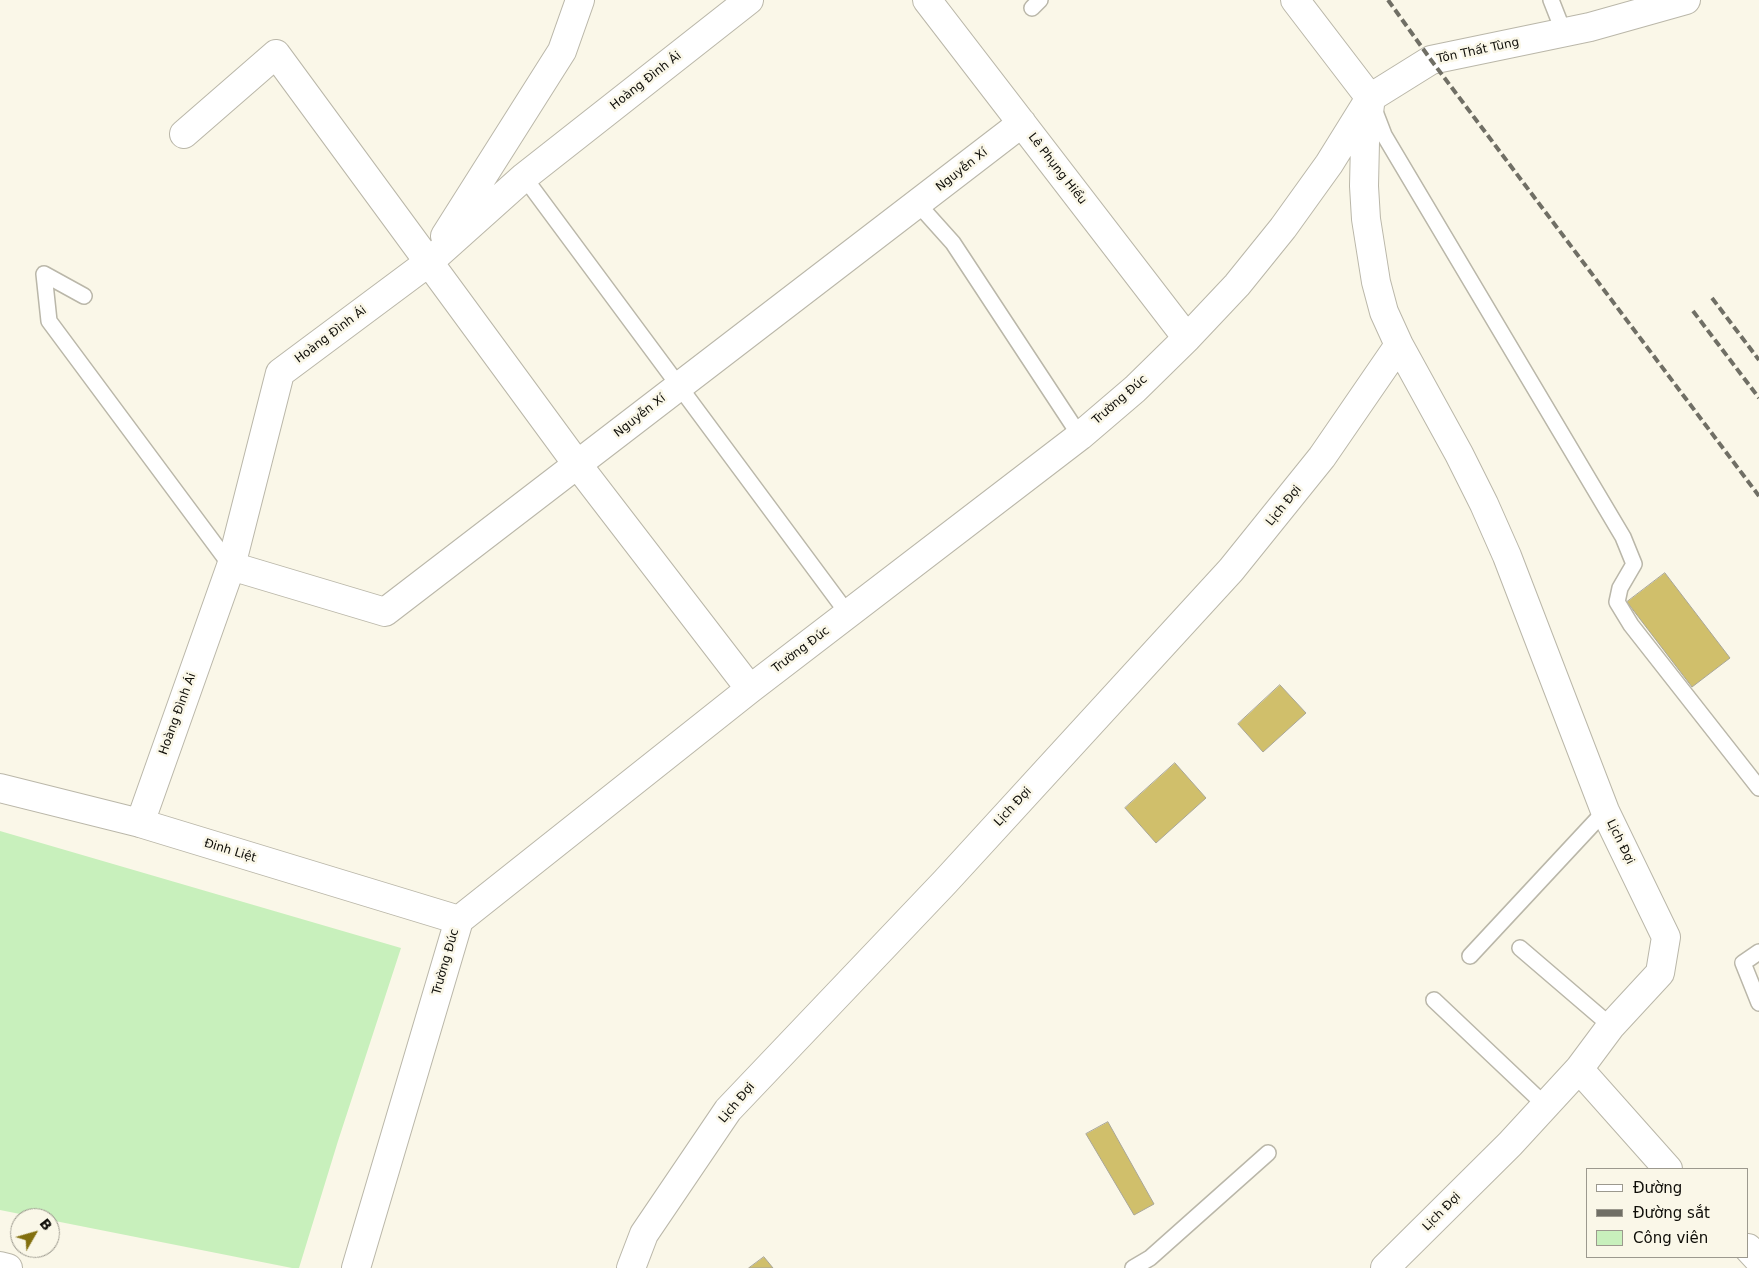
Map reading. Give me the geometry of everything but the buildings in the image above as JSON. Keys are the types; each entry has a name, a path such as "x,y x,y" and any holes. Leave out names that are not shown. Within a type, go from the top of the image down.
{"street":[{"path":"428,262 562,51 580,0"},
{"name":"Hoàng Đình Ái","path":"140,823 231,566 280,373 428,262 524,178 749,0"},
{"name":"Lê Phụng Hiểu","path":"927,0 1187,338"},
{"path":"1295,0 1370,98"},
{"name":"Tôn Thất Tùng","path":"1370,98 1431,60 1564,33 1686,0"},
{"path":"184,134 276,54 577,464 750,689"},
{"name":"Trường Đúc","path":"356,1268 459,920 750,689 1080,436 1135,389 1237,285 1283,228 1328,164 1370,98"},
{"name":"Lịch Đợi","path":"1370,98 1365,151 1364,186 1366,219 1376,282 1384,312 1399,346 1459,454 1507,556 1605,811 1666,937 1660,973 1611,1026 1579,1069 1510,1144 1385,1268"},
{"name":"Nguyễn Xí","path":"231,566 385,612 1022,123"},
{"name":"Lịch Đợi","path":"631,1268 644,1234 728,1110 945,882 1231,570 1322,457 1362,402 1399,346"},
{"name":"Đinh Liệt","path":"0,788 140,823 459,920"},
{"path":"1579,1069 1667,1168"},
{"path":"0,1266 8,1268"}],"lane":[{"path":"1551,0 1564,33"},
{"path":"1370,98 1384,135 1623,537 1634,564 1620,588 1617,602 1631,625 1759,788"},
{"path":"524,178 848,614"},
{"path":"918,204 953,243 1080,436"},
{"path":"84,296 44,274 49,321 231,566"},
{"path":"1470,956 1605,811"},
{"path":"1520,948 1611,1026"},
{"path":"1759,952 1743,963 1759,1003"},
{"path":"1434,1000 1545,1106"},
{"path":"1133,1268 1154,1263 1268,1153"}],"green space":[{"path":"0,831 401,948 299,1268 60,1222 60,1208 10,1208 10,1212 0,1210"}],"railway":[{"path":"1388,0 1431,60 1759,496"},
{"path":"1712,298 1759,360"},
{"path":"1693,311 1759,398"}]}
